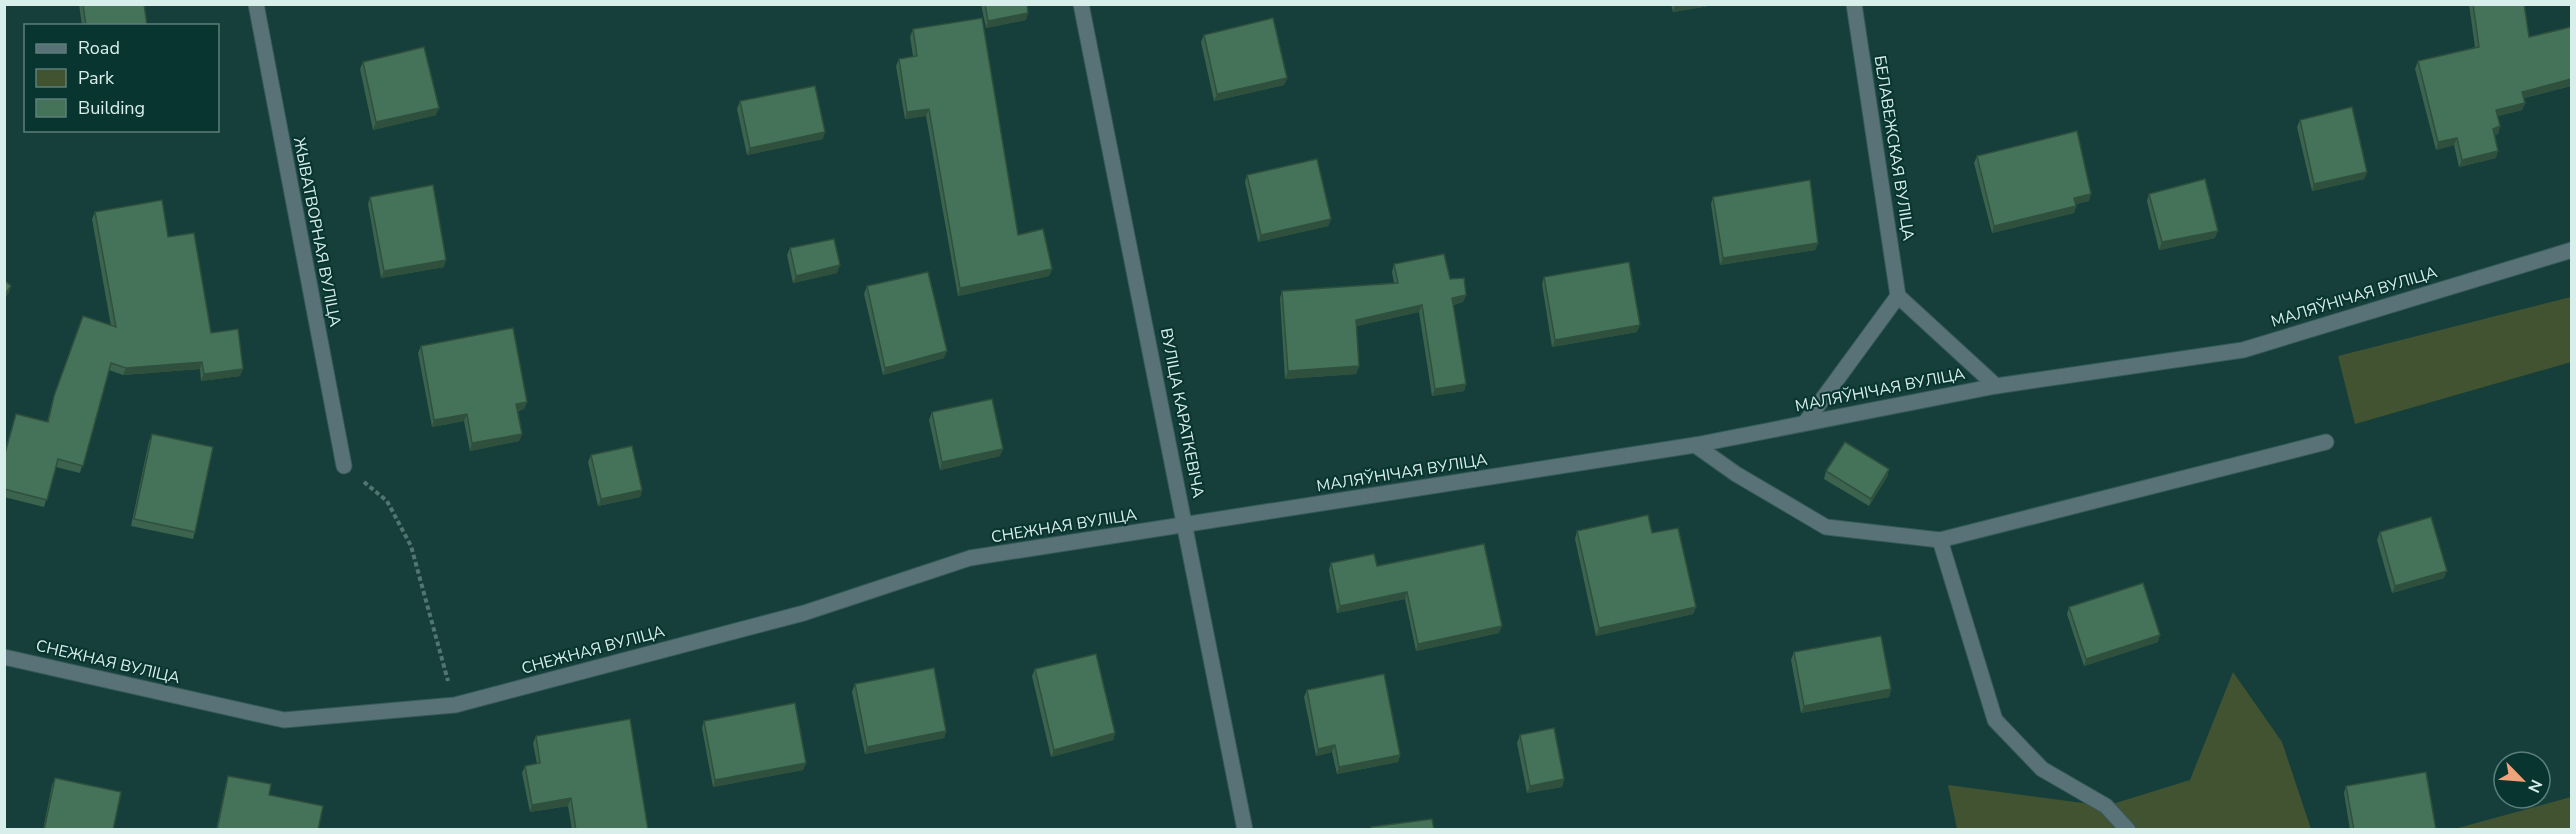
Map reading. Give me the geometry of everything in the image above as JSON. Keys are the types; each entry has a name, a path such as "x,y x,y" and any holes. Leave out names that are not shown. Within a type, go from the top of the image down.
{"street":[{"name":"ЖЫВАТВОРНАЯ ВУЛІЦА","path":"256,4 344,466"},
{"name":"ВУЛІЦА КАРАТКЕВІЧА","path":"1081,4 1245,830"},
{"name":"БЕЛАВЕЖСКАЯ ВУЛІЦА","path":"1854,4 1898,296"},
{"name":"МАЛЯЎНІЧАЯ ВУЛІЦА","path":"1186,525 1695,445 1996,386 2243,350 2571,250"},
{"path":"1805,423 1898,296 1996,386"},
{"path":"1695,445 1736,474 1826,527 1940,540 2326,442"},
{"name":"СНЕЖНАЯ ВУЛІЦА","path":"4,657 284,720 455,705 804,613 970,558 1186,525"},
{"path":"1940,540 1995,720 2042,769 2106,807 2128,830"}],"path":[{"path":"344,466 387,501 411,546 455,705"}],"green space":[{"path":"2571,297 2571,362 2355,424 2338,356"},
{"path":"2233,672 2282,742 2311,829 1957,829 1948,785 2106,806 2190,780"},
{"path":"2571,797 2571,829 2458,829 2524,810 2552,810 2552,802"}],"building":[{"path":"83,4 144,4 147,24 86,24"},
{"path":"985,4 1027,4 1028,13 988,21"},
{"path":"2473,4 2524,4 2529,37 2571,27 2571,79 2522,92 2525,103 2496,110 2500,126 2493,129 2498,151 2462,160 2457,138 2438,142 2418,61 2479,47"},
{"path":"982,18 1018,235 1043,229 1052,269 960,288 929,109 907,112 899,59 917,56 913,29"},
{"path":"1273,18 1287,78 1217,94 1204,35"},
{"path":"424,47 439,108 376,122 363,62"},
{"path":"815,86 825,132 750,148 740,101"},
{"path":"2352,107 2367,172 2314,184 2300,120"},
{"path":"2077,131 2091,194 2074,198 2076,206 1994,226 1977,156"},
{"path":"1317,159 1331,219 1261,235 1247,175"},
{"path":"2205,179 2218,231 2162,242 2149,194"},
{"path":"1810,180 1818,243 1723,258 1713,197"},
{"path":"433,185 446,260 384,271 370,197"},
{"path":"162,200 168,237 194,233 211,333 238,329 243,369 204,374 202,362 126,368 111,363 83,466 58,459 47,500 4,489 4,457 16,414 48,422 54,396 83,316 116,327 95,212"},
{"path":"834,239 840,265 796,276 790,248"},
{"path":"1444,254 1450,279 1464,278 1466,295 1452,298 1466,384 1435,389 1422,305 1356,320 1359,366 1288,371 1282,291 1398,283 1394,264"},
{"path":"1629,262 1640,325 1555,340 1544,277"},
{"path":"928,272 947,351 885,368 867,286"},
{"path":"4,280 11,286 4,295"},
{"path":"513,328 527,402 516,404 522,434 472,443 467,414 434,420 421,346"},
{"path":"992,399 1003,449 942,462 932,412"},
{"path":"152,434 213,447 195,532 134,519"},
{"path":"1845,442 1889,469 1871,499 1826,471"},
{"path":"632,446 642,490 601,499 591,455"},
{"path":"1648,515 1652,533 1678,528 1696,607 1599,628 1577,531"},
{"path":"2431,517 2447,571 2395,586 2380,532"},
{"path":"1484,544 1502,626 1418,644 1407,592 1340,606 1331,563 1374,554 1377,566"},
{"path":"2143,583 2160,635 2086,659 2069,607"},
{"path":"1881,636 1891,689 1804,706 1794,652"},
{"path":"1096,654 1115,733 1054,750 1035,669"},
{"path":"934,668 946,731 867,747 855,684"},
{"path":"1384,674 1400,755 1339,767 1335,745 1318,749 1307,690"},
{"path":"795,703 806,763 715,780 704,721"},
{"path":"630,719 648,830 576,830 571,798 532,805 525,766 540,763 536,736"},
{"path":"1554,728 1564,779 1530,786 1520,735"},
{"path":"2426,772 2436,830 2354,830 2346,786"},
{"path":"228,776 271,784 269,795 323,806 318,830 217,830"},
{"path":"55,778 121,792 113,830 44,830"},
{"path":"1432,819 1434,830 1371,830 1371,827"}]}
